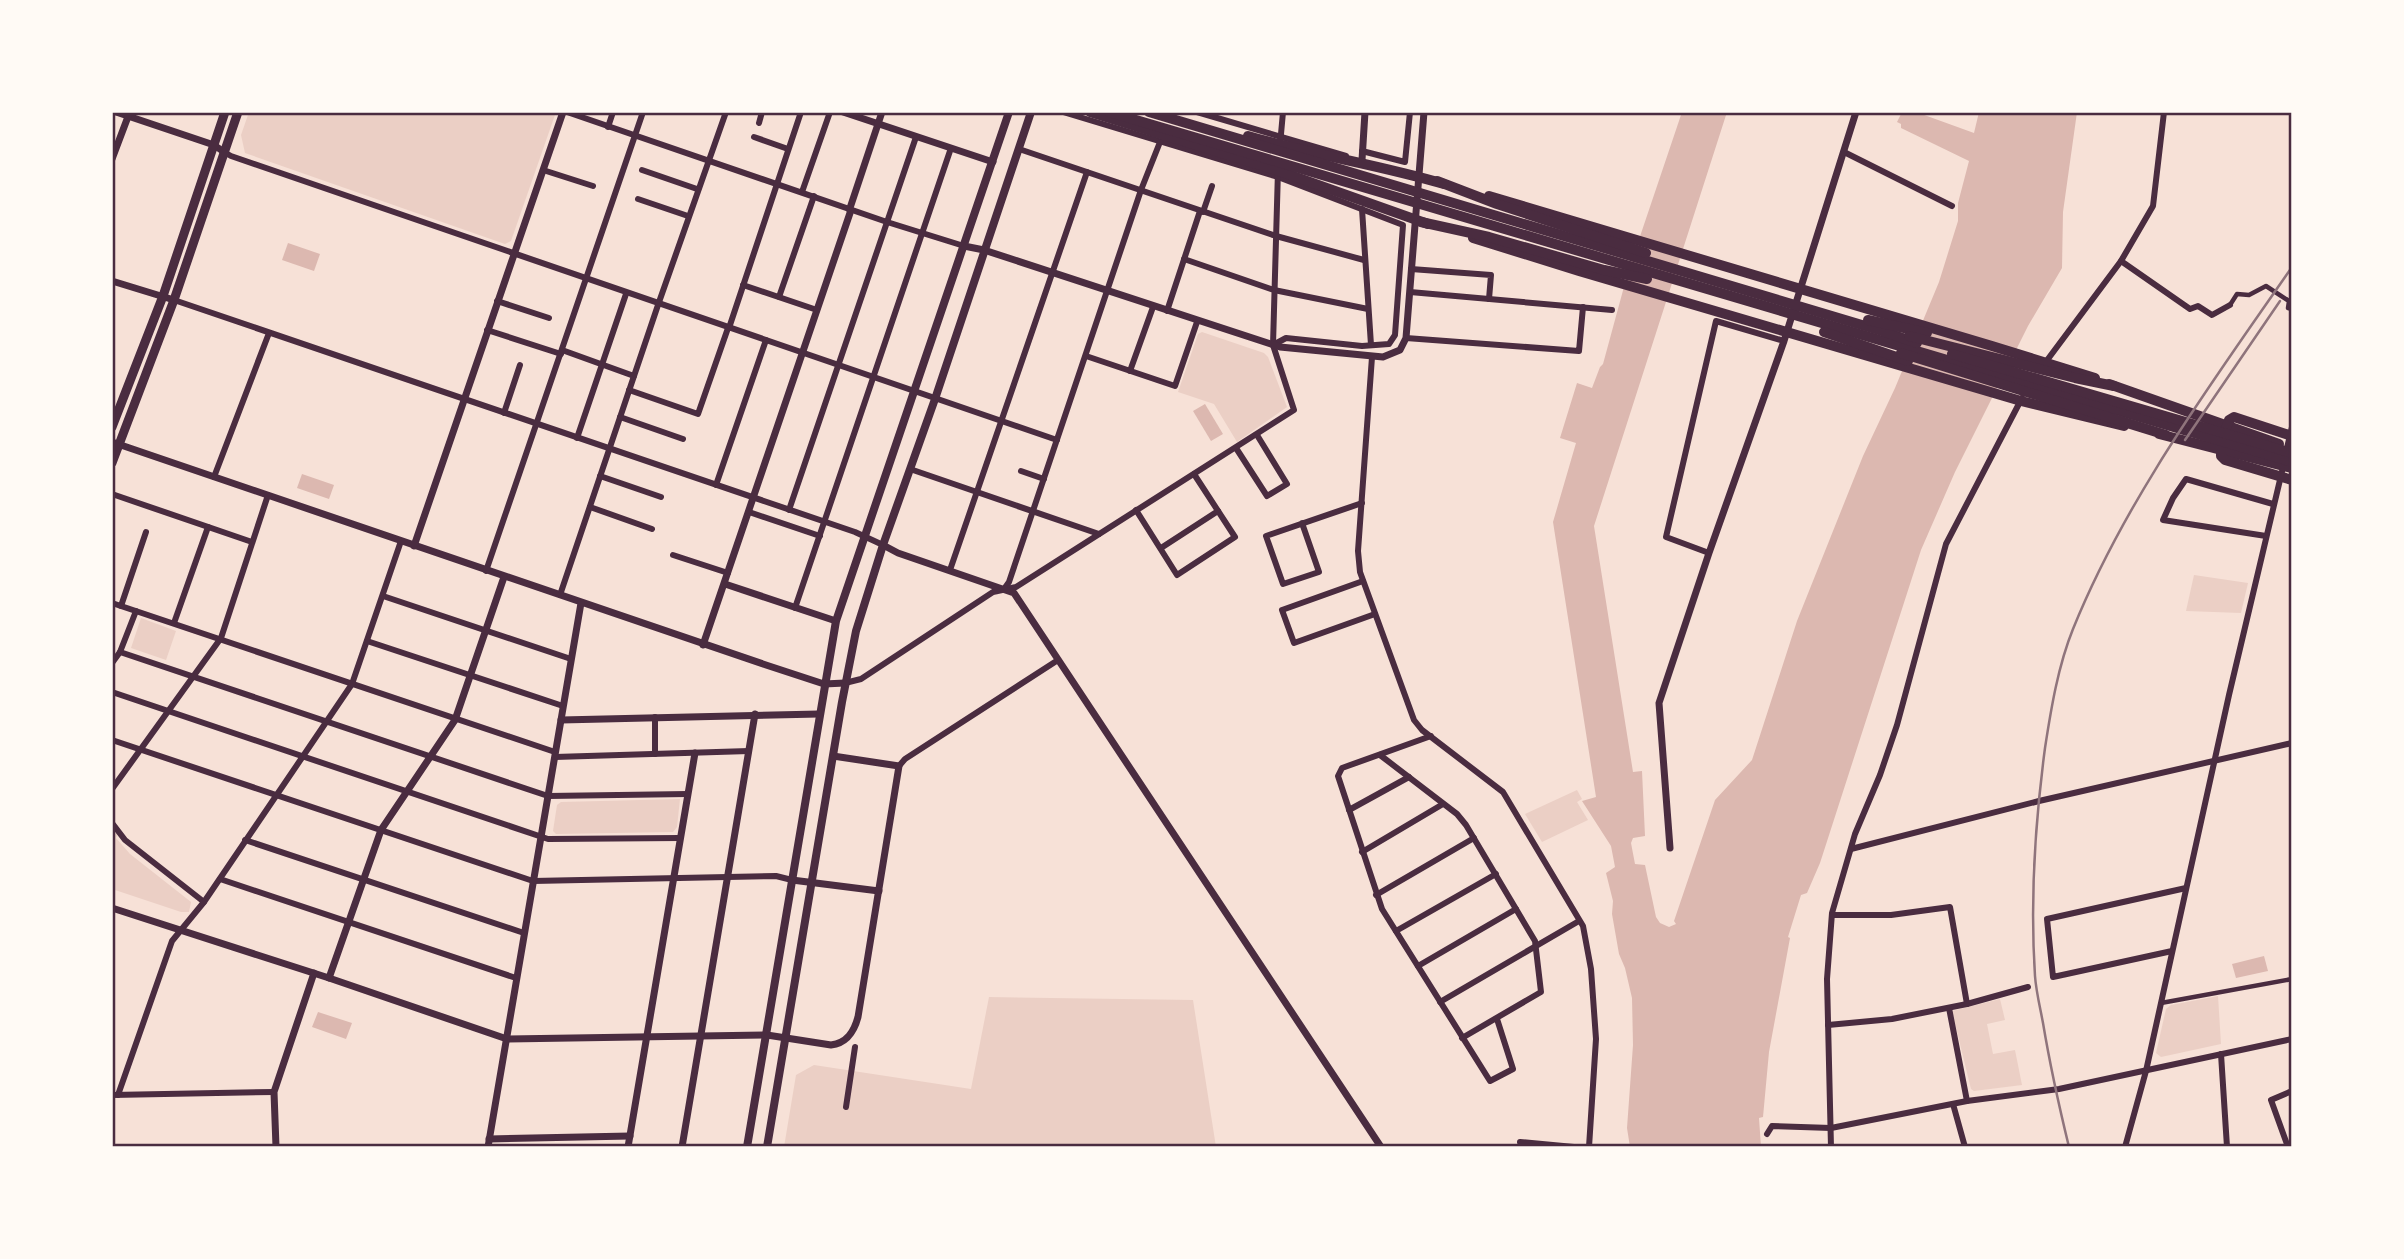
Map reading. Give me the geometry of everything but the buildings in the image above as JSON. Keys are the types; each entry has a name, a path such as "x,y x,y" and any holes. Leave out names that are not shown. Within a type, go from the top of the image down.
{"highway":[{"path":"1090,112 1276,170 1421,222 1579,271 2021,401 2165,435"},
{"path":"1109,112 2292,463"},
{"path":"1149,112 1824,313 1911,342 2292,450"},
{"path":"1167,112 1289,147 1406,172 2079,372 2292,450"},
{"path":"1437,181 1497,205 1645,252 1697,275"},
{"path":"1421,222 1489,237 1604,270 1701,288"},
{"path":"1760,306 1869,349 1976,382 2023,393"},
{"path":"1824,313 1910,328 1967,345 2034,359"},
{"path":"1882,331 2114,386"},
{"path":"1856,335 2023,393 2165,435 2292,468"},
{"path":"2291,433 2234,417 2227,423 2220,449 2225,460 2292,480"}],"main road":[{"path":"112,427 163,296 225,112"},
{"path":"112,463 116,444 174,300 238,112"},
{"path":"747,1147 836,621 1009,112"},
{"path":"767,1147 856,631 1031,112"}],"street":[{"path":"116,112 129,114 214,145 231,156 625,294 1057,440"},
{"path":"414,546 497,301 565,112 923,234 984,250 1197,322 1273,345 1372,357 1395,354 1406,338 1423,112"},
{"path":"608,127 613,112"},
{"path":"486,571 643,112"},
{"path":"560,595 688,216 726,112"},
{"path":"759,122 762,112"},
{"path":"629,390 698,414 801,112"},
{"path":"802,192 830,112"},
{"path":"844,112 992,162"},
{"path":"703,645 883,112"},
{"path":"1063,112 1278,177 1403,225 1395,335 1389,344 1362,346 1286,338 1273,345"},
{"path":"1197,112 1419,177"},
{"path":"116,444 824,684 861,679 993,592 1016,587 1294,410 1273,345 1278,177 1283,112"},
{"path":"1362,160 1365,112"},
{"path":"1362,151 1405,162 1410,112"},
{"path":"1670,848 1659,703 1784,341 1856,112"},
{"path":"1831,1147 1828,979 1832,915 1855,834 1880,775 1897,725 1946,544 2014,412 2056,347 2121,261 2153,206 2164,112"},
{"path":"112,159 129,114"},
{"path":"789,510 916,136"},
{"path":"754,137 788,149"},
{"path":"1004,589 1009,582 1141,190 1160,142"},
{"path":"795,608 951,148"},
{"path":"1019,149 1276,236 1364,260"},
{"path":"1844,152 1952,206"},
{"path":"543,170 593,186"},
{"path":"642,170 697,190"},
{"path":"950,570 1087,172"},
{"path":"1167,312 1212,186"},
{"path":"779,297 814,196"},
{"path":"638,199 688,216"},
{"path":"1362,209 1371,345"},
{"path":"1184,260 1274,289 1368,309"},
{"path":"2121,261 2190,309 2198,306 2212,315 2230,305 2237,294 2249,295 2266,286 2289,301 2288,308 2292,309"},
{"path":"1411,269 1491,275 1489,299"},
{"path":"112,281 163,296 825,522 898,553 1014,593 1381,1147"},
{"path":"743,285 817,310"},
{"path":"1410,292 1612,310"},
{"path":"577,438 625,294"},
{"path":"497,301 549,318"},
{"path":"1130,371 1153,307"},
{"path":"1406,338 1579,351 1583,307"},
{"path":"1709,553 1666,537 1716,321 1784,341"},
{"path":"1086,356 1175,386 1197,322"},
{"path":"487,330 634,376"},
{"path":"214,477 269,332"},
{"path":"716,485 766,340"},
{"path":"1372,357 1358,551 1363,581 1414,720 1503,792 1585,933 1596,1038 1589,1147"},
{"path":"504,413 520,365"},
{"path":"620,417 683,439"},
{"path":"2125,1147 2146,1071 2291,433"},
{"path":"1236,448 1267,496 1287,484 1257,435"},
{"path":"910,469 1099,534"},
{"path":"1021,471 1044,479"},
{"path":"1136,510 1177,575 1235,537 1194,474"},
{"path":"600,476 662,497"},
{"path":"2266,536 2163,520 2186,479 2273,504"},
{"path":"112,494 252,542"},
{"path":"112,789 221,638 268,495"},
{"path":"1302,523 1319,572 1283,584 1266,536 1302,523 1362,503"},
{"path":"590,507 652,529"},
{"path":"1161,548 1218,511"},
{"path":"749,512 820,536"},
{"path":"174,623 208,527"},
{"path":"121,606 146,532"},
{"path":"274,1092 115,1095 172,942 204,902 352,684 401,541"},
{"path":"673,555 728,573"},
{"path":"329,978 381,830 455,720 505,577"},
{"path":"1363,581 1282,610 1294,643 1375,614"},
{"path":"725,584 836,621"},
{"path":"383,596 571,659"},
{"path":"112,603 221,638 555,755 749,751"},
{"path":"581,603 489,1143 630,1136"},
{"path":"112,663 120,652 136,611"},
{"path":"367,640 563,706"},
{"path":"120,652 548,796 688,794"},
{"path":"112,908 506,1039 766,1035 831,1045 844,1041 853,1031 867,970 900,766 905,759 1058,660"},
{"path":"112,692 541,838 680,838"},
{"path":"682,1147 755,714"},
{"path":"561,720 819,714"},
{"path":"655,717 655,754"},
{"path":"1431,736 1338,771 1376,895 1490,1081 1513,1069 1497,1019"},
{"path":"112,740 533,881 776,876 879,891"},
{"path":"1851,849 2292,743"},
{"path":"628,1147 695,753"},
{"path":"1380,755 1461,818 1496,874 1536,947 1541,992 1462,1038"},
{"path":"834,756 900,766"},
{"path":"1349,810 1409,777"},
{"path":"1362,852 1443,804"},
{"path":"112,823 125,840 204,902"},
{"path":"1376,895 1474,838"},
{"path":"245,840 524,933"},
{"path":"1396,931 1496,874"},
{"path":"220,878 516,978"},
{"path":"2172,951 2053,977 2047,919 2186,888"},
{"path":"1832,915 1891,915 1950,906 1967,1004"},
{"path":"1418,966 1516,909"},
{"path":"1440,1002 1579,921"},
{"path":"276,1147 274,1092 314,973"},
{"path":"2161,1003 2292,979"},
{"path":"1828,1025 1892,1019 1967,1004 2028,987"},
{"path":"1948,1008 1968,1101"},
{"path":"1767,1134 1772,1126 1831,1128 1968,1101 2054,1090 2292,1039"},
{"path":"846,1107 855,1048"},
{"path":"2221,1054 2227,1147"},
{"path":"2288,1147 2271,1100 2292,1091"},
{"path":"1953,1104 1965,1147"},
{"path":"1520,1142 1574,1147"}],"shaded area":[{"path":"249,112 556,112 511,241 505,244 245,153 241,135"},
{"path":"1682,112 1727,112 1594,526 1633,772 1642,771 1645,836 1633,838 1631,843 1635,864 1645,865 1656,917 1660,923 1669,927 1676,924 1674,921 1715,800 1752,760 1797,621 1863,456 1895,388 1939,282 1958,221 1958,203 1969,161 1901,128 1901,124 1897,122 1902,112 1916,112 1974,133 1979,112 2077,112 2063,212 2062,268 2028,326 1955,472 1921,550 1820,863 1807,893 1801,895 1788,937 1790,938 1769,1052 1763,1117 1759,1118 1761,1147 1630,1147 1627,1128 1633,1045 1632,998 1619,954 1612,914 1613,901 1606,873 1615,867 1611,846 1582,801 1596,797 1553,522 1576,443 1560,438 1577,383 1592,388 1603,364 1628,272"},
{"path":"288,243 320,254 314,271 282,260"},
{"path":"1202,332 1264,353 1268,357 1287,407 1237,442 1214,404 1178,392 1198,334"},
{"path":"1205,404 1223,434 1211,441 1193,411"},
{"path":"302,474 334,485 329,499 297,488"},
{"path":"2194,575 2248,583 2241,613 2186,611"},
{"path":"141,618 176,631 166,660 131,648"},
{"path":"1577,790 1582,799 1577,802 1588,820 1542,842 1525,814"},
{"path":"680,799 677,827 673,832 556,834 553,831 557,805 561,802"},
{"path":"112,827 118,834 116,838 130,854 191,902 189,912 181,912 112,889"},
{"path":"2264,956 2268,971 2236,978 2232,964"},
{"path":"2218,996 2221,1044 2161,1057 2156,1053 2166,1009 2171,1005"},
{"path":"989,997 1193,1000 1216,1147 784,1147 796,1075 814,1065 971,1089"},
{"path":"2000,999 2005,1020 1987,1024 1993,1054 2015,1050 2022,1085 1974,1091 1971,1089 1952,1011"},
{"path":"318,1012 352,1023 346,1039 312,1027"}],"railway":[{"path":"2069,1147 2037,993 2034,947 2033,890 2039,805 2047,733 2059,673 2073,629 2094,581 2144,487 2292,267"},
{"path":"2185,440 2280,301"}]}
